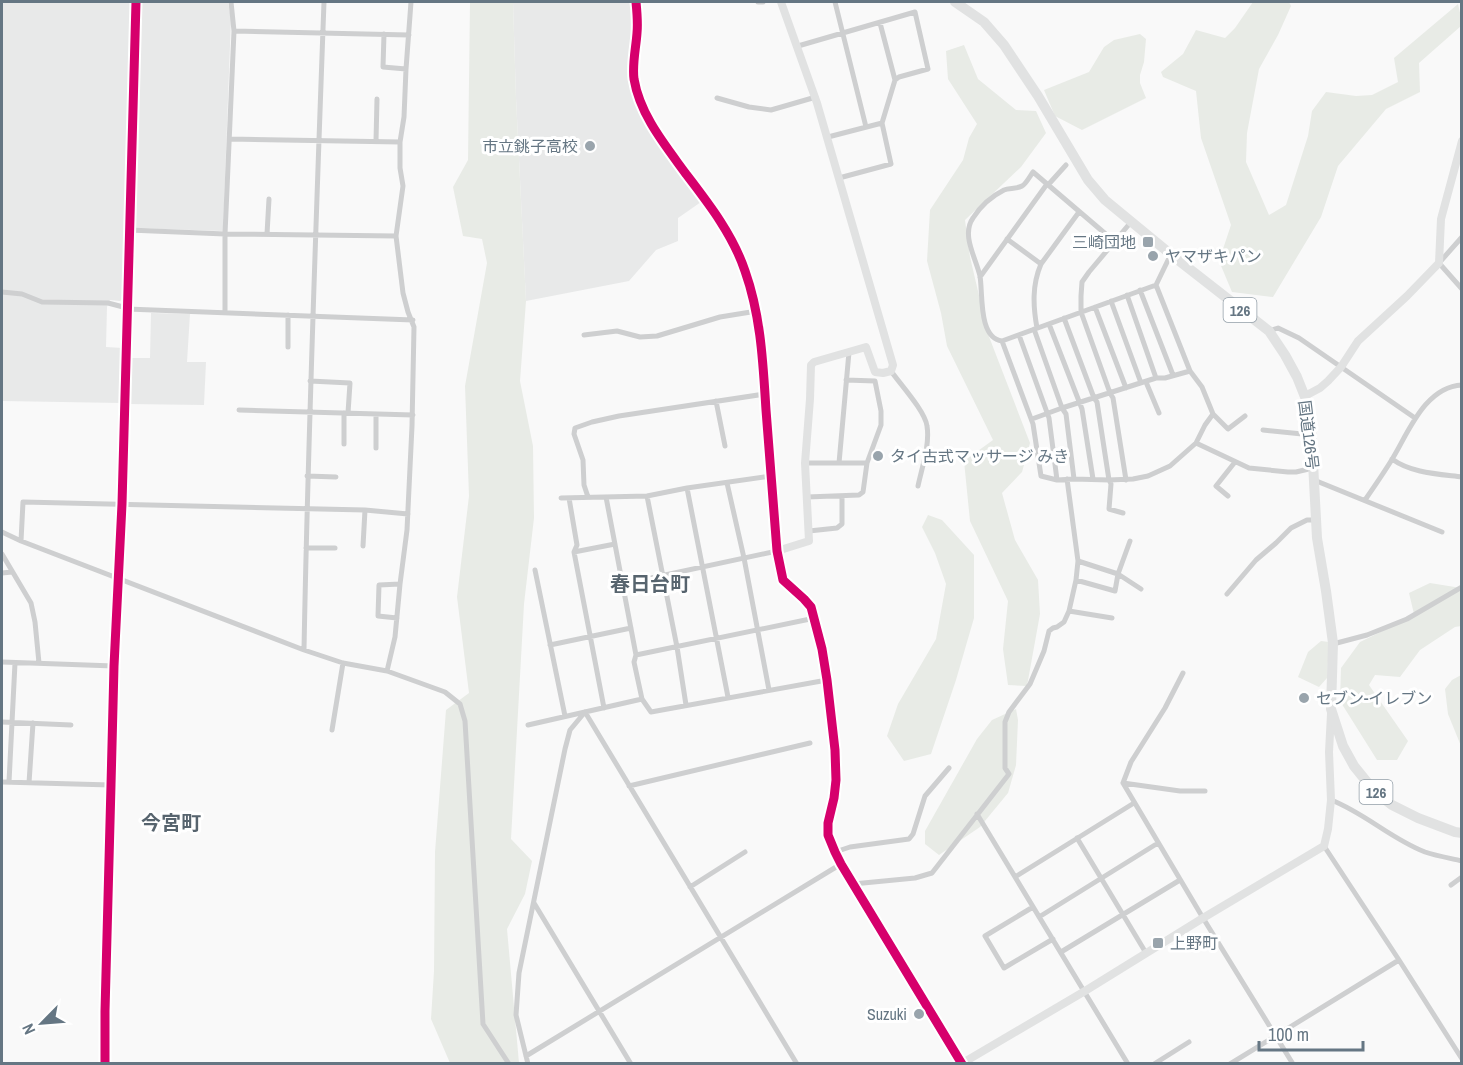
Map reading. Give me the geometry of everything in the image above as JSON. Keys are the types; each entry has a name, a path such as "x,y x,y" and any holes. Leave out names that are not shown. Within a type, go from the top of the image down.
{"highway":[{"name":"国道126号","path":"955,2 984,22 1004,45 1038,96 1088,180 1105,200 1269,331 1285,355 1305,396 1312,435 1316,520 1333,644 1331,709 1343,746 1354,766 1375,792 1392,805 1418,818 1461,833"}],"street":[{"path":"105,1064 114,666 122,504 136,2"},
{"path":"225,312 225,234 234,31 231,2"},
{"path":"304,650 306,508 324,2"},
{"path":"387,671 395,637 408,514 413,415 414,327 404,293 396,236 403,186 400,142 404,117 411,2"},
{"path":"636,2 638,31 634,76 638,94 653,127 719,218 734,245 745,270 757,311 777,551 783,580 811,607 827,680 836,780 828,835 841,864 961,1063 1085,991 1324,846 1331,800 1329,752 1331,709"},
{"path":"758,2 763,2"},
{"path":"781,2 816,97 828,137 893,365 891,371"},
{"path":"835,2 866,127"},
{"path":"798,46 915,12 928,69 895,80"},
{"path":"839,178 891,164 882,123 895,80 880,23"},
{"path":"234,31 409,35"},
{"path":"384,34 383,67 406,69"},
{"path":"717,98 749,107 771,110 816,97"},
{"path":"376,141 377,99"},
{"path":"828,137 882,123"},
{"path":"229,139 400,142"},
{"path":"1461,141 1441,219 1439,262 1461,289"},
{"path":"980,277 1048,184 1066,165"},
{"path":"1115,242 1034,172 1022,187 1004,190 990,200 974,215 969,230 970,244 980,277 984,317 993,337 1002,341 1156,285 1171,254"},
{"path":"267,234 269,199"},
{"path":"1074,479 1066,414 1062,408 1036,328 1034,288 1041,264 1079,212"},
{"path":"1126,480 1113,398 1081,312 1083,282 1131,222"},
{"path":"129,230 225,234 396,236"},
{"path":"1305,396 1320,388 1341,367 1358,341 1407,296 1461,237"},
{"path":"1007,239 1041,264"},
{"path":"1156,285 1190,371 1202,387 1213,414 1228,429 1245,416"},
{"path":"1140,290 1173,375"},
{"path":"2,292 22,294 42,302 108,303 127,309 413,320"},
{"path":"1127,295 1156,378"},
{"path":"1111,301 1143,383 1159,413"},
{"path":"1095,307 1126,388"},
{"path":"584,335 618,331 640,337 657,336 720,317 757,311"},
{"path":"288,315 288,346"},
{"path":"1064,318 1097,402 1111,484 1109,509 1123,513"},
{"path":"1049,324 1082,409 1093,479"},
{"path":"1269,331 1278,328 1299,338 1415,418"},
{"path":"1019,335 1049,418 1057,480"},
{"path":"1002,341 1032,419 1041,476 1057,480 1141,478 1163,470 1175,462 1196,443 1204,425 1213,414"},
{"path":"623,584 809,542 805,463 811,365 814,362 866,347 875,372 891,371"},
{"path":"839,464 849,352"},
{"path":"891,371 919,409 927,424 927,442 918,486"},
{"path":"1032,419 1156,378 1165,378 1190,371"},
{"path":"807,497 859,495 863,492 867,463 881,425 881,411 874,381 846,380"},
{"path":"310,381 350,383 344,444"},
{"path":"1365,500 1415,418 1434,396 1445,389 1461,385"},
{"path":"588,497 584,485 583,460 574,434 575,428 619,416 765,394"},
{"path":"716,401 725,446"},
{"path":"239,410 413,415"},
{"path":"376,414 376,448"},
{"path":"1263,430 1312,435"},
{"path":"1196,443 1249,468 1296,472 1314,467"},
{"path":"1392,459 1400,466 1421,472 1461,477"},
{"path":"1228,496 1216,486 1235,462"},
{"path":"805,463 867,463"},
{"path":"308,476 336,477"},
{"path":"561,498 647,496 771,476"},
{"path":"853,884 915,878 932,873 1008,774 1005,768 1005,722 1009,712 1030,684 1044,651 1049,631 1064,622 1070,611 1078,561 1067,479"},
{"path":"1314,480 1442,532"},
{"path":"727,483 770,690"},
{"path":"687,488 728,697"},
{"path":"647,496 677,646 686,705"},
{"path":"809,531 837,528 842,524 842,496"},
{"path":"606,497 636,655 634,662 642,699 651,712 827,680"},
{"path":"569,498 577,545 574,552 604,708"},
{"path":"21,541 23,502 306,508 408,514"},
{"path":"363,546 365,510"},
{"path":"1227,594 1256,560 1291,528 1307,520 1316,520"},
{"path":"2,532 304,650 343,663 387,671 445,692 460,705 465,722 483,1024 510,1064"},
{"path":"1076,580 1115,591 1118,574 1130,541"},
{"path":"574,552 615,544"},
{"path":"306,548 335,548"},
{"path":"2,554 31,603 39,663"},
{"path":"1078,561 1118,574 1141,589"},
{"path":"535,570 565,716"},
{"path":"2,573 12,572"},
{"path":"397,618 378,616 379,585 400,585"},
{"path":"1333,644 1366,635 1407,619 1461,587"},
{"path":"1070,611 1112,618"},
{"path":"636,655 815,618"},
{"path":"550,645 631,628"},
{"path":"2,662 114,666"},
{"path":"9,782 15,663"},
{"path":"332,730 343,663"},
{"path":"1183,673 1165,708 1131,762 1123,783 1293,1064"},
{"path":"528,725 642,699"},
{"path":"585,712 797,1064"},
{"path":"528,1064 516,1015 519,973 565,749 570,730 585,712"},
{"path":"2,722 71,725"},
{"path":"29,783 33,723"},
{"path":"629,786 810,744"},
{"path":"835,852 850,847 909,839 913,834 925,796 949,768"},
{"path":"2,782 111,785"},
{"path":"1123,783 1180,791 1204,791"},
{"path":"1331,800 1359,813 1426,852 1461,861"},
{"path":"1015,877 1134,803"},
{"path":"976,814 1128,1064"},
{"path":"1077,838 1146,953"},
{"path":"1039,917 1158,843"},
{"path":"1324,846 1461,1059"},
{"path":"690,887 745,852"},
{"path":"526,1056 841,864"},
{"path":"1451,885 1461,877"},
{"path":"1061,952 1180,880"},
{"path":"534,903 631,1064"},
{"path":"1033,907 985,936 1004,968 1053,939"},
{"path":"1230,1064 1399,960"},
{"path":"1154,1064 1189,1042"}],"shaded area":[{"path":"2,2 132,2 124,298 120,301 110,300 107,307 106,347 123,348 121,403 2,401"},
{"path":"140,2 228,2 231,19 223,231 132,228"},
{"path":"470,2 513,2 526,301 520,381 533,446 534,518 524,604 511,839 532,861 525,894 507,929 519,1063 450,1063 431,1019 434,971 435,852 446,710 469,693 457,597 469,496 465,386 487,263 482,239 463,236 453,187 468,160"},
{"name":"市立銚子高校","path":"513,2 634,2 635,23 630,67 654,135 701,202 678,218 678,241 656,250 629,281 526,301"},
{"path":"1253,2 1289,2 1291,6 1259,69 1247,133 1246,162 1269,215 1286,205 1308,136 1312,111 1326,92 1356,96 1372,95 1398,82 1394,58 1458,4 1461,17 1461,26 1419,63 1420,92 1386,109 1338,166 1321,217 1273,297 1232,292 1219,261 1231,225 1201,138 1196,91 1163,77 1161,72 1183,54 1196,30 1225,38"},
{"path":"1140,34 1146,39 1140,83 1146,98 1082,130 1055,116 1044,90 1089,72 1104,47 1114,40"},
{"path":"964,45 978,79 1016,110 1036,111 1046,133 1021,167 965,220 970,257 988,334 1030,443 1022,472 1002,493 1015,540 1038,580 1040,614 1027,686 1008,685 1003,649 1008,601 970,521 964,461 993,440 947,346 927,261 930,210 963,160 969,138 977,124 948,79 946,51"},
{"path":"151,313 190,314 187,362 206,362 204,405 128,404 129,358 150,358"},
{"path":"928,515 942,520 974,555 974,618 931,754 904,761 887,736 898,704 936,639 946,584 935,553 922,527"},
{"path":"1430,583 1461,588 1461,626 1455,627 1420,650 1400,677 1375,675 1369,685 1408,741 1397,760 1377,760 1340,701 1341,668 1360,642 1414,614 1409,593"},
{"path":"1321,641 1329,642 1327,678 1319,687 1298,677 1308,652"},
{"path":"1461,675 1461,746 1448,714 1445,689 1452,680"},
{"path":"1016,709 1018,720 1016,765 1008,793 980,827 939,855 925,844 925,831 977,739 992,720"}],"cycle path":[{"path":"105,1064 114,666 122,504 136,2"},
{"path":"636,2 634,79 642,105 662,141 727,232 745,271 755,305 762,357 777,551 783,580 811,607 827,680 836,780 828,835 841,864 962,1064"}],"place":[{"name":"市立銚子高校","path":"590,146"},
{"name":"三崎団地","path":"1148,242"},
{"name":"ヤマザキパン","path":"1153,256"},
{"name":"タイ古式マッサージ みき","path":"878,456"},
{"name":"セブン-イレブン","path":"1304,698"},
{"name":"上野町","path":"1158,943"},
{"name":"Suzuki","path":"919,1014"}],"district":[{"name":"春日台町","path":"650,583"},
{"name":"今宮町","path":"171,822"}]}
